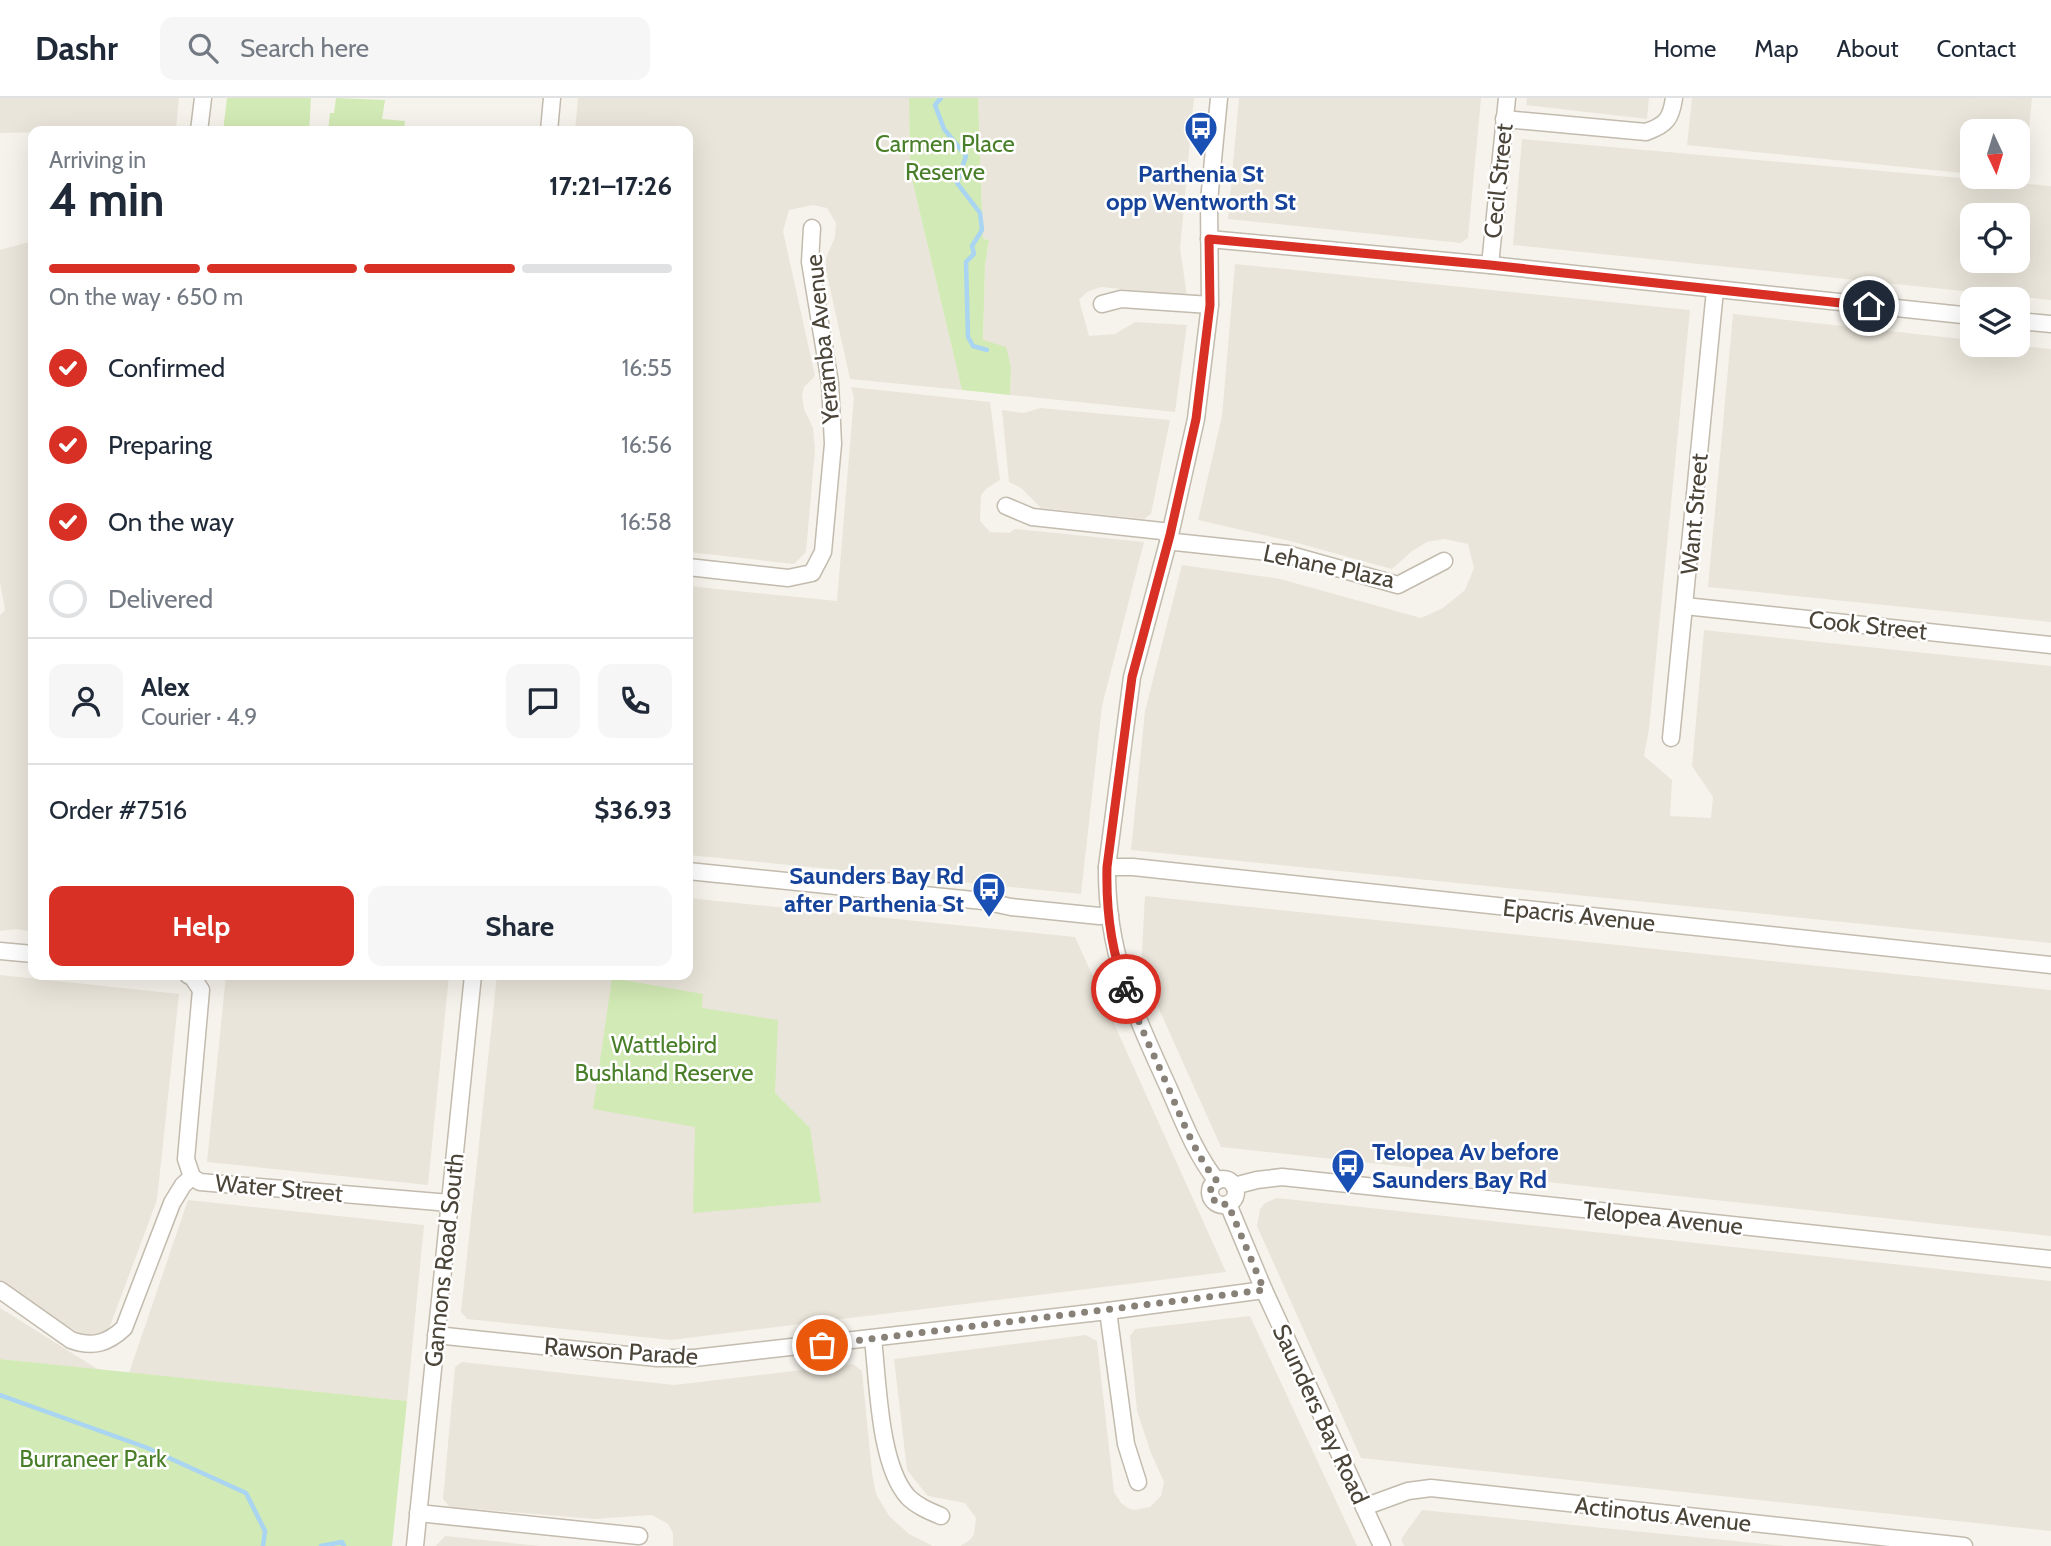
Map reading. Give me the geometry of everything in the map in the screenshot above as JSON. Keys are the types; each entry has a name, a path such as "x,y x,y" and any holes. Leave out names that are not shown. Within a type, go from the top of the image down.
{"street":[{"path":"200,126 203,98"},
{"path":"549,126 552,98"},
{"path":"1217,1181 1185,1125 1140,1028 1117,963 1107,867 1132,677 1170,535 1196,419 1210,305 1209,201 1219,98"},
{"name":"Cecil Street","path":"1490,265 1507,98"},
{"path":"1504,119 1646,132 1662,127 1672,112 1674,98"},
{"name":"Yeramba Avenue","path":"693,568 788,578 812,573 823,552 833,444 830,383 810,262 812,228"},
{"path":"1209,239 1490,265 1960,315"},
{"name":"Want Street","path":"1671,738 1715,290"},
{"path":"1102,304 1121,299 1210,305"},
{"path":"2030,322 2051,324"},
{"name":"Lehane Plaza","path":"1006,506 1032,517 1162,530 1175,542 1287,554 1398,585 1444,561"},
{"name":"Cook Street","path":"1685,606 2051,645"},
{"name":"Epacris Avenue","path":"1107,867 1133,867 2051,965"},
{"path":"693,872 970,900 1099,916 1110,915"},
{"path":"0,951 28,954"},
{"name":"Water Street","path":"194,980 201,990 186,1159 192,1177 200,1182 450,1203"},
{"name":"Gannons Road South","path":"415,1546 472,980"},
{"path":"0,1290 71,1340 94,1344 112,1338 124,1328 172,1203 183,1185 192,1177"},
{"name":"Telopea Avenue","path":"1234,1186 1282,1177 2051,1259"},
{"path":"1225,1179 1234,1186 1234,1199 1228,1204 1219,1205 1210,1196 1211,1187 1217,1181 1225,1179"},
{"name":"Saunders Bay Road","path":"1228,1204 1264,1290 1382,1546"},
{"name":"Rawson Parade","path":"436,1335 657,1358 694,1358 1108,1311 1264,1290"},
{"path":"1108,1311 1126,1444 1138,1482"},
{"path":"873,1339 887,1454 894,1476 908,1497 941,1516"},
{"name":"Actinotus Avenue","path":"1364,1507 1408,1491 1432,1488 1964,1546"},
{"path":"418,1513 639,1536"}],"shaded area":[{"path":"0,98 179,98 176,126 28,126 28,132 0,133"},
{"path":"578,98 909,98 910,171 962,390 850,379 826,270 826,258 835,237 836,223 827,208 813,205 789,210 783,231 815,376 804,387 802,396 804,409 813,428 815,450 806,552 794,564 693,553 693,126 575,126"},
{"path":"978,98 1194,98 1180,248 1187,296 1101,287 1087,292 1079,300 1089,336 1115,334 1135,322 1187,325 1175,412 1010,395 1011,367 983,340 985,266 989,240 983,239"},
{"path":"1239,98 1481,98 1468,238 1461,243 1228,219"},
{"path":"1527,98 1649,98 1647,119 1526,105"},
{"path":"1692,98 2032,98 2030,119 1960,119 1960,173 1687,145"},
{"path":"1522,139 1960,178 1960,189 2030,189 2030,184 2051,186 2051,300 2030,298 2030,287 1960,287 1960,291 1513,245"},
{"path":"28,242 28,931 0,931 0,615 5,610 0,582 0,250"},
{"path":"1235,264 1690,310 1649,729 1644,756 1672,780 1670,816 1711,818 1713,797 1692,766 1704,630 2051,666 2051,943 1131,850 1145,711 1182,565 1280,579 1421,618 1443,608 1465,590 1474,568 1468,544 1444,539 1427,542 1392,569 1290,541 1198,520 1222,416"},
{"path":"1733,314 1960,339 1960,357 2030,357 2030,347 2051,349 2051,622 1708,587"},
{"path":"851,387 990,402 1000,480 981,495 980,521 990,532 1009,533 1015,529 1144,542 1102,706 1081,894 693,855 693,587 837,601 854,397"},
{"path":"1040,408 1170,420 1151,514 1144,519 1041,508 1021,488 1009,482 1002,410 1024,413"},
{"path":"1145,896 2051,990 2051,1236 1221,1147 1141,969"},
{"path":"693,899 1075,937 1226,1272 671,1340 467,1319 461,1312 496,980 693,980"},
{"path":"0,975 179,994 157,1200 107,1334 81,1334 0,1284"},
{"path":"225,980 448,980 428,1185 207,1162"},
{"path":"1277,1198 2051,1281 2051,1531 1361,1458 1257,1226 1260,1209 1265,1203"},
{"path":"188,1200 424,1225 407,1401 129,1373"},
{"path":"0,1308 99,1370 0,1359"},
{"path":"1250,1316 1357,1546 960,1546 974,1534 976,1518 965,1503 928,1496 907,1470 894,1359 1086,1335 1097,1341 1114,1492 1128,1508 1134,1510 1150,1507 1161,1496 1164,1482 1137,1411 1130,1336 1135,1329"},
{"path":"462,1362 674,1385 853,1364 862,1371 876,1494 889,1516 909,1534 933,1546 673,1546 673,1533 668,1524 652,1515 594,1519 450,1507 443,1499 455,1367"},
{"path":"1422,1510 1785,1546 1404,1546 1401,1539"},
{"path":"445,1536 540,1546 436,1546"}],"green space":[{"path":"227,98 311,98 309,126 224,126"},
{"path":"336,98 385,100 382,119 405,121 404,126 329,126 330,113 334,113"},
{"name":"Carmen Place Reserve","path":"909,98 978,98 983,239 989,240 985,266 983,340 1006,347 1011,367 1010,395 962,390 910,171"},
{"name":"Wattlebird Bushland Reserve","path":"612,980 703,994 702,1008 778,1020 775,1093 810,1128 821,1202 693,1213 695,1127 593,1109"},
{"name":"Burraneer Park","path":"0,1359 407,1401 392,1546 0,1546"}],"waterway":[{"path":"941,98 935,105 944,129 966,156 957,183 980,213 982,230 972,246 974,254 966,262 968,337 973,346 987,350"},
{"path":"0,1395 145,1447 246,1493 265,1531 263,1546"},
{"path":"321,1546 342,1542 344,1546"}],"way so far":[{"path":"822,1345 1264,1290 1228,1204 1219,1205 1210,1196 1209,1191 1217,1181 1185,1125 1140,1028 1126,989"}],"place":[{"name":"Parthenia St opp Wentworth St","path":"1201,158"},
{"name":"Saunders Bay Rd after Parthenia St","path":"989,919"},
{"name":"Telopea Av before Saunders Bay Rd","path":"1348,1195"}],"route":[{"path":"1126,989 1113,943 1107,867 1132,677 1170,535 1196,419 1210,305 1209,239 1490,265 1869,306"}]}
